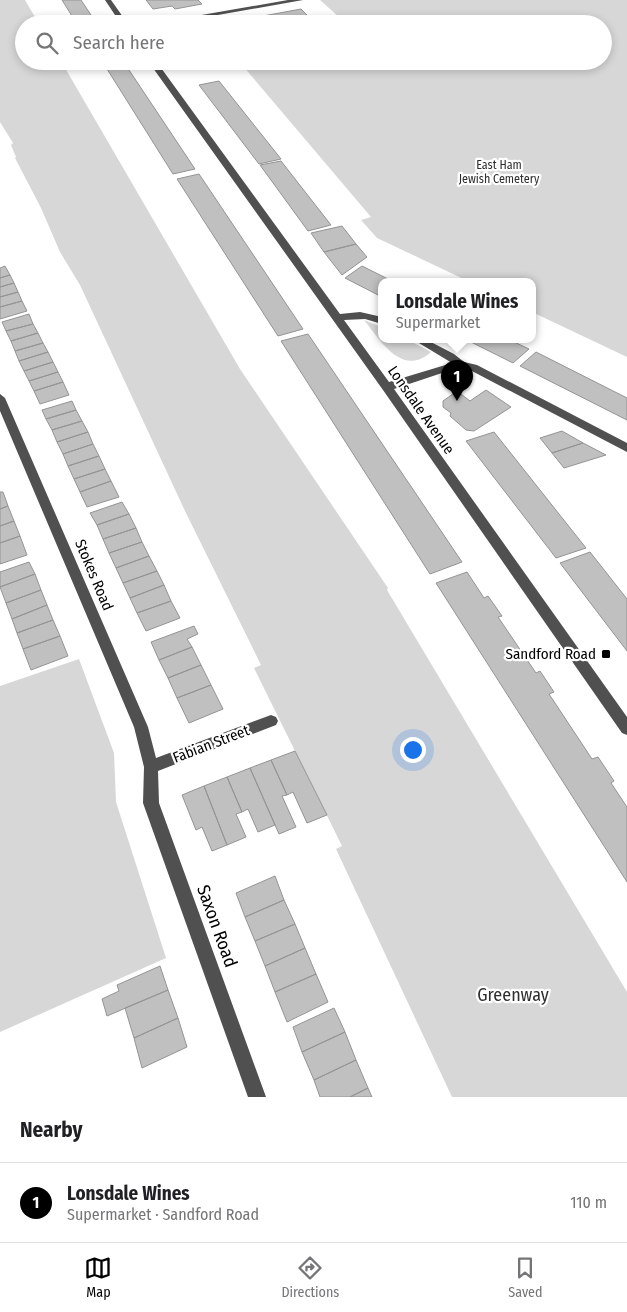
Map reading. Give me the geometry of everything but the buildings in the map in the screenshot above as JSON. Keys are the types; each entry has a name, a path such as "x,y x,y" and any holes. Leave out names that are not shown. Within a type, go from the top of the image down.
{"street":[{"path":"108,0 119,15"},
{"path":"195,15 233,7 298,0"},
{"name":"Lonsdale Avenue","path":"158,70 387,386 627,729"},
{"path":"337,318 358,314 373,316 378,319"},
{"path":"425,343 450,356 461,365"},
{"path":"387,386 461,365 473,367 627,448"},
{"name":"Stokes Road","path":"0,398 141,727 151,767"},
{"name":"Fabian Street","path":"151,767 270,721"},
{"name":"Saxon Road","path":"151,767 151,803 258,1097"}],"green space":[{"name":"Greenway","path":"0,0 25,0 34,15 15,15 15,70 66,70 240,369 388,588 387,590 627,992 627,1097 452,1097 336,849 342,846 254,668 261,665 185,511 80,285 60,252 41,208 15,158 11,145 13,143 0,122"},
{"name":"East Ham Jewish Cemetery","path":"320,0 627,0 627,357 536,314 536,278 462,278 377,238 361,220 371,217 246,70 612,70 612,15 337,15"},
{"path":"364,320 378,325 378,338"},
{"path":"382,343 414,343 431,352 420,359 411,361 401,359"},
{"path":"79,659 114,753 116,802 166,958 0,1032 0,686"}],"place":[{"name":"Lonsdale Wines","path":"457,401"},
{"name":"Sandford Road","path":"606,654"}]}
